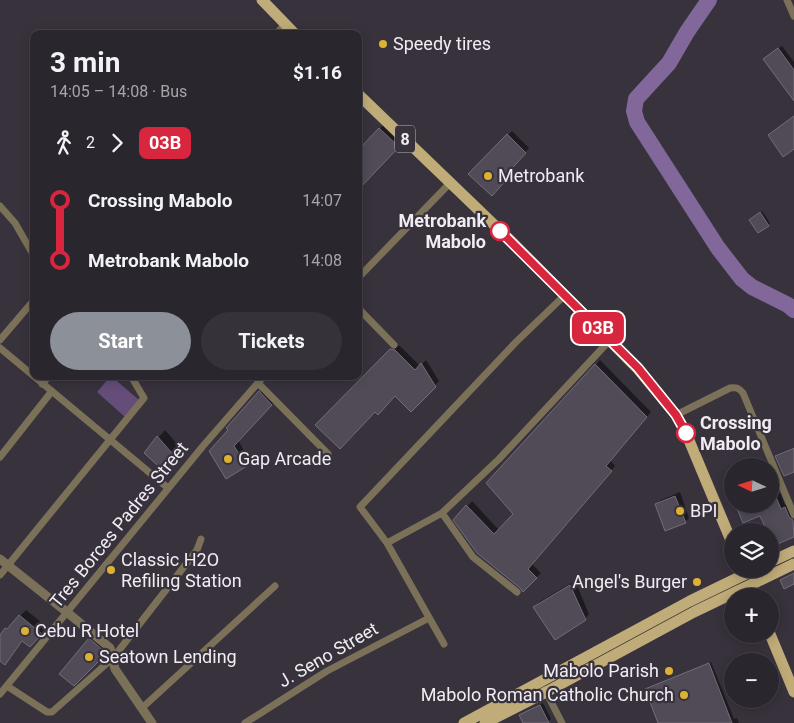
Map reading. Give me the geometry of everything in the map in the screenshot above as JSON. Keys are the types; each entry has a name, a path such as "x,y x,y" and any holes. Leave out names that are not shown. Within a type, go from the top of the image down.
{"main road":[{"path":"262,0 292,30"},
{"name":"8","path":"362,99 638,368 676,415 686,433 724,523"},
{"path":"779,558 794,551"},
{"path":"779,568 794,564"},
{"path":"487,720 540,681 682,606 742,578"},
{"path":"464,723 487,720 546,692 694,612 743,578"},
{"path":"774,643 794,692"}],"street":[{"path":"787,0 794,16"},
{"path":"280,30 285,24"},
{"path":"362,274 450,183"},
{"path":"0,206 15,223 30,249"},
{"path":"444,644 387,543 360,507 516,342 565,295"},
{"path":"0,340 30,305"},
{"path":"362,312 394,345"},
{"path":"387,543 442,513 499,459 610,340"},
{"path":"0,348 30,374"},
{"path":"37,380 168,488"},
{"path":"42,384 46,380"},
{"path":"0,575 144,398 133,380"},
{"name":"Tres Borces Padres Street","path":"0,694 202,446 261,380"},
{"path":"258,383 328,454"},
{"path":"676,415 730,388 740,389 751,410 794,515"},
{"path":"0,457 52,392"},
{"path":"442,513 472,557 517,592"},
{"path":"7,686 50,712 113,658 197,550 201,539"},
{"path":"0,559 68,612 110,648 115,669 152,723"},
{"path":"142,708 275,586"},
{"name":"J. Seno Street","path":"245,723 327,671 429,618"},
{"path":"540,681 562,723"}],"shaded area":[{"path":"108,380 116,380 139,400 125,417 97,392"}],"building":[{"path":"778,48 794,70 794,101 763,59"},
{"path":"794,116 794,149 783,157 768,135"},
{"path":"379,128 399,147 362,186 362,146"},
{"path":"507,134 526,153 505,176 508,178 492,196 468,174"},
{"path":"760,212 769,226 758,233 749,220"},
{"path":"390,349 395,350 415,370 421,363 436,387 411,412 395,396 378,415 375,412 340,449 315,425 359,380 362,380 362,377"},
{"path":"595,364 647,417 606,466 612,471 528,569 537,578 523,592 477,553 453,520 466,505 494,534 513,514 486,483"},
{"path":"259,391 272,405 234,446 247,466 226,479 209,451 228,430 226,428"},
{"path":"157,436 178,460 166,473 144,453"},
{"path":"794,448 794,472 784,476 779,465 779,458 775,456"},
{"path":"675,496 686,523 665,531 655,504"},
{"path":"779,504 781,509 785,507 789,517 793,520 794,537 779,543 779,523 763,523 760,516 743,523 739,513 779,513"},
{"path":"794,573 794,584 784,589 780,580"},
{"path":"570,585 586,620 555,640 533,607"},
{"path":"19,615 42,634 30,647 22,641 5,665 0,661 0,635"},
{"name":"Seatown Lending","path":"89,638 104,651 105,655 74,686 59,674"},
{"name":"Mabolo Roman Catholic Church","path":"709,663 724,702 724,708 726,708 732,723 658,723 645,689"},
{"path":"540,705 549,723 523,723 519,715"}],"waterway":[{"path":"709,0 669,63 636,99 634,111 637,122 718,248 742,279 752,287 788,305 794,310"}],"bus line":[{"name":"03B","path":"500,231 638,368 676,415 686,433"}],"place":[{"name":"Speedy tires","path":"383,44"},
{"name":"Metrobank","path":"488,176"},
{"name":"Metrobank Mabolo","path":"500,231"},
{"name":"Crossing Mabolo","path":"686,433"},
{"name":"Gap Arcade","path":"228,459"},
{"name":"BPI","path":"680,511"},
{"name":"Classic H2O Refiling Station","path":"111,570"},
{"name":"Angel's Burger","path":"697,582"},
{"name":"Cebu R Hotel","path":"25,631"},
{"name":"Seatown Lending","path":"89,657"},
{"name":"Mabolo Parish","path":"669,671"},
{"name":"Mabolo Roman Catholic Church","path":"684,695"}]}
